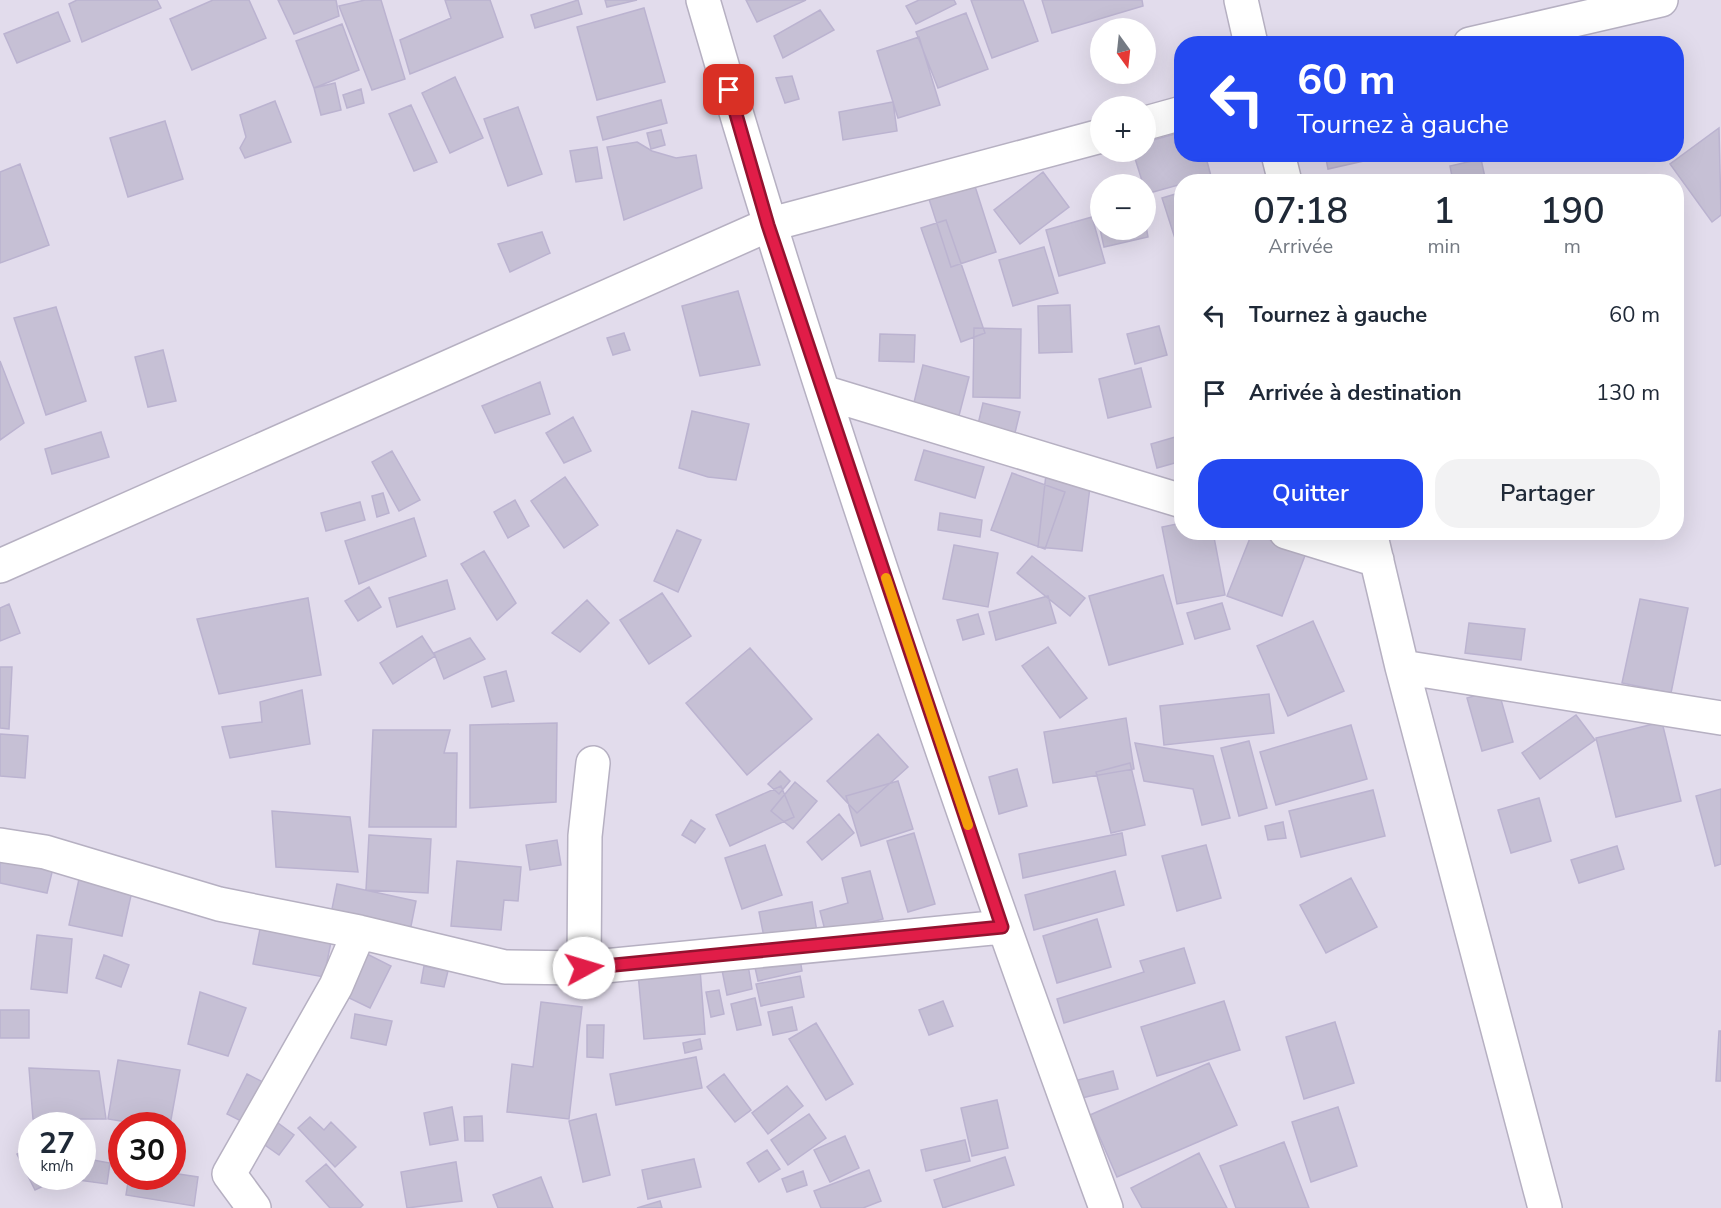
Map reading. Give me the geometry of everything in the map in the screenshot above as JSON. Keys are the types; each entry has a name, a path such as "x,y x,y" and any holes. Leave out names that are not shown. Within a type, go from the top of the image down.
{"street":[{"path":"703,0 768,225 1002,927 1106,1208"},
{"path":"1241,0 1249,36"},
{"path":"1504,36 1659,0"},
{"path":"1156,120 1174,115"},
{"path":"0,566 768,225 1090,139"},
{"path":"824,392 1174,499"},
{"path":"1336,540 1373,546 1402,667 1545,1208"},
{"path":"1402,667 1721,718"},
{"path":"584,968 585,836 592,763"},
{"path":"0,845 45,852 219,904 358,932 505,967 584,968 1002,927"},
{"path":"254,1208 230,1174 336,986 358,932"}],"shaded area":[{"path":"0,0 1721,0 1721,1208 0,1208"}],"building":[{"path":"77,0 157,0 161,8 82,42 69,4"},
{"path":"213,0 249,0 266,38 192,70 170,19"},
{"path":"278,0 336,0 339,16 294,34"},
{"path":"365,0 381,0 405,79 372,90 339,6"},
{"path":"445,0 490,0 503,37 410,74 400,40 451,18"},
{"path":"578,0 582,14 535,28 531,15"},
{"path":"605,0 637,0 607,7"},
{"path":"746,0 806,0 757,22"},
{"path":"919,0 954,0 956,4 916,24 906,6"},
{"path":"971,0 1023,0 1038,41 992,58"},
{"path":"1042,0 1142,0 1143,6 1103,18 1090,18 1090,22 1052,33"},
{"path":"644,8 665,82 597,100 577,27"},
{"path":"820,10 834,30 783,58 774,36"},
{"path":"58,12 70,41 17,63 4,34"},
{"path":"966,13 988,69 938,88 916,32"},
{"path":"342,24 359,70 314,88 296,41"},
{"path":"919,37 940,105 898,118 877,51"},
{"path":"792,76 799,99 785,103 776,78"},
{"path":"455,77 483,138 450,153 422,93"},
{"path":"335,83 341,110 321,115 314,88"},
{"path":"361,89 364,103 347,108 343,95"},
{"path":"661,100 667,123 603,140 597,117"},
{"path":"275,101 291,142 245,158 240,148 246,137 240,115"},
{"path":"893,102 897,131 843,140 839,112"},
{"path":"411,105 437,162 414,171 389,114"},
{"path":"518,107 542,174 508,186 484,119"},
{"path":"165,121 183,179 128,197 110,138"},
{"path":"1719,128 1721,215 1712,222 1684,183 1684,174 1677,174 1670,164 1684,162 1684,154"},
{"path":"661,130 665,145 651,149 647,133"},
{"path":"1174,134 1174,162 1207,162 1210,174 1174,174 1174,186 1156,191 1156,174 1140,174 1136,162 1156,162 1156,139"},
{"path":"637,142 652,151 676,158 696,155 702,188 624,220 607,147"},
{"path":"597,147 602,178 576,182 570,151"},
{"path":"1327,162 1359,162 1328,169"},
{"path":"1482,162 1484,174 1452,174 1450,166"},
{"path":"20,164 49,245 0,263 0,172"},
{"path":"1043,172 1069,207 1020,244 994,210"},
{"path":"973,180 996,252 951,267 928,196"},
{"path":"1174,194 1174,235 1162,198"},
{"path":"1090,218 1090,240 1098,240 1105,263 1059,276 1046,230"},
{"path":"946,220 985,333 961,342 921,228"},
{"path":"542,232 550,253 510,272 498,244"},
{"path":"1102,240 1135,240 1104,247"},
{"path":"1044,247 1058,293 1013,306 999,260"},
{"path":"738,291 760,365 700,376 682,306"},
{"path":"1070,305 1072,352 1039,353 1038,306"},
{"path":"56,307 86,401 46,415 14,318"},
{"path":"1159,326 1167,355 1135,364 1127,334"},
{"path":"974,328 1021,329 1020,398 973,397"},
{"path":"624,333 630,350 613,355 607,338"},
{"path":"880,334 915,335 914,362 879,361"},
{"path":"163,350 176,401 148,407 135,357"},
{"path":"0,361 24,423 0,440"},
{"path":"923,365 969,377 956,427 911,415"},
{"path":"1141,368 1151,407 1108,418 1099,379"},
{"path":"540,382 550,414 495,433 482,406"},
{"path":"983,403 1020,412 1013,441 976,433"},
{"path":"692,411 749,424 736,480 708,477 679,468"},
{"path":"573,417 591,451 564,463 546,433"},
{"path":"101,432 109,457 52,474 45,449"},
{"path":"1174,437 1174,463 1157,468 1151,444"},
{"path":"924,450 984,467 975,498 915,480"},
{"path":"392,451 420,500 399,511 372,462"},
{"path":"1012,473 1065,492 1045,549 991,530"},
{"path":"1046,474 1091,479 1082,551 1038,547"},
{"path":"565,477 598,525 564,548 531,501"},
{"path":"383,493 389,513 377,517 372,496"},
{"path":"515,500 529,526 508,538 494,512"},
{"path":"360,502 365,520 326,531 321,513"},
{"path":"940,513 982,520 980,537 938,530"},
{"path":"414,518 426,556 359,584 345,541"},
{"path":"1174,525 1174,540 1215,540 1225,595 1177,604 1162,527"},
{"path":"677,530 701,540 678,592 654,581"},
{"path":"1249,540 1271,540 1306,553 1282,616 1227,596"},
{"path":"954,545 998,553 988,607 943,599"},
{"path":"484,551 516,603 497,620 461,564"},
{"path":"1032,556 1085,598 1070,616 1017,573"},
{"path":"1163,575 1183,644 1109,665 1089,596"},
{"path":"447,580 455,609 397,627 389,598"},
{"path":"369,587 381,607 358,621 345,601"},
{"path":"662,593 691,636 649,664 620,620"},
{"path":"1048,596 1056,623 996,640 989,612"},
{"path":"308,598 321,675 219,694 197,619"},
{"path":"1640,599 1688,608 1671,693 1622,683"},
{"path":"587,600 609,623 580,652 552,633"},
{"path":"1222,603 1230,629 1195,639 1187,613"},
{"path":"9,604 20,633 0,641 0,608"},
{"path":"978,614 984,634 963,640 957,620"},
{"path":"1313,621 1344,691 1288,716 1257,646"},
{"path":"1469,623 1525,629 1521,660 1465,653"},
{"path":"422,636 435,656 393,684 380,663"},
{"path":"470,638 485,659 444,679 434,653"},
{"path":"1048,647 1087,698 1060,718 1022,666"},
{"path":"750,648 812,719 747,775 686,703"},
{"path":"0,667 12,667 9,729 0,728"},
{"path":"506,671 514,701 492,707 484,677"},
{"path":"1498,689 1513,742 1482,751 1467,698"},
{"path":"302,690 310,744 230,758 222,727 262,722 260,702"},
{"path":"1269,694 1274,733 1164,745 1160,706"},
{"path":"1576,715 1595,740 1540,779 1522,753"},
{"path":"1126,718 1134,769 1053,783 1044,732"},
{"path":"1662,722 1681,801 1616,817 1596,738"},
{"path":"557,723 556,802 470,808 470,725"},
{"path":"1351,725 1367,779 1276,805 1260,752"},
{"path":"373,730 450,730 444,753 457,753 456,827 369,827"},
{"path":"0,734 28,736 25,778 0,776"},
{"path":"878,734 908,767 857,813 827,781"},
{"path":"1249,741 1267,808 1239,816 1221,748"},
{"path":"1135,743 1213,756 1230,818 1202,825 1193,789 1144,781"},
{"path":"1130,763 1145,825 1111,833 1096,772"},
{"path":"1017,769 1027,806 999,814 989,777"},
{"path":"780,771 790,781 779,794 768,784"},
{"path":"898,781 913,829 861,846 846,796"},
{"path":"795,782 817,801 793,829 771,811"},
{"path":"781,786 794,817 730,846 716,815"},
{"path":"1721,789 1721,864 1715,866 1696,796"},
{"path":"1373,790 1385,836 1301,857 1289,811"},
{"path":"1539,798 1551,841 1511,853 1498,810"},
{"path":"272,811 350,817 358,872 276,867"},
{"path":"839,814 854,833 822,860 807,842"},
{"path":"691,820 705,829 695,843 682,835"},
{"path":"1283,822 1286,838 1268,840 1265,826"},
{"path":"914,833 935,904 908,912 887,841"},
{"path":"1122,833 1126,855 1023,878 1019,854"},
{"path":"369,835 431,839 428,893 366,890"},
{"path":"557,840 561,865 530,870 526,845"},
{"path":"765,845 782,895 742,909 725,858"},
{"path":"1206,845 1221,898 1177,911 1162,856"},
{"path":"1617,846 1624,869 1579,883 1571,860"},
{"path":"0,860 55,860 47,893 0,883"},
{"path":"457,861 521,867 518,901 504,900 501,930 451,926"},
{"path":"81,870 134,882 122,936 69,925"},
{"path":"870,871 883,919 826,934 820,911 848,903 842,878"},
{"path":"1115,871 1124,905 1034,930 1025,895"},
{"path":"1351,878 1377,927 1326,953 1300,905"},
{"path":"337,884 416,901 410,931 331,914"},
{"path":"812,902 817,932 765,942 759,912"},
{"path":"262,919 333,932 324,977 253,964"},
{"path":"1097,919 1111,967 1057,983 1043,936"},
{"path":"37,935 72,939 67,993 31,989"},
{"path":"1184,948 1195,983 1064,1023 1057,999 1144,972 1140,961"},
{"path":"799,953 802,971 758,981 754,963"},
{"path":"367,954 391,966 370,1008 345,996"},
{"path":"104,955 129,965 121,987 96,978"},
{"path":"748,965 752,989 727,995 722,970"},
{"path":"424,966 448,971 444,987 421,983"},
{"path":"700,969 705,1034 644,1039 638,973"},
{"path":"800,976 804,997 761,1006 756,984"},
{"path":"719,990 724,1014 711,1017 706,992"},
{"path":"200,992 246,1008 228,1056 188,1044"},
{"path":"755,998 761,1025 737,1030 731,1004"},
{"path":"943,1001 953,1026 929,1035 919,1010"},
{"path":"1224,1001 1240,1050 1157,1076 1141,1027"},
{"path":"541,1002 582,1007 569,1119 507,1112 512,1064 533,1067"},
{"path":"792,1007 797,1030 773,1035 768,1012"},
{"path":"0,1010 29,1010 29,1038 0,1038"},
{"path":"355,1014 392,1021 386,1045 351,1038"},
{"path":"1335,1022 1354,1083 1304,1099 1286,1037"},
{"path":"816,1023 853,1084 826,1100 789,1039"},
{"path":"587,1025 604,1025 603,1058 587,1057"},
{"path":"1719,1031 1721,1031 1721,1081 1716,1081"},
{"path":"700,1039 702,1049 685,1053 683,1043"},
{"path":"696,1057 702,1088 616,1105 610,1074"},
{"path":"118,1060 180,1070 172,1112 109,1112"},
{"path":"1209,1063 1237,1125 1117,1177 1090,1115"},
{"path":"29,1068 99,1071 106,1119 96,1119 96,1112 32,1112"},
{"path":"1113,1071 1118,1089 1082,1098 1078,1080"},
{"path":"247,1074 267,1084 247,1124 227,1114"},
{"path":"724,1074 751,1110 735,1122 707,1087"},
{"path":"787,1086 803,1106 768,1134 752,1113"},
{"path":"997,1100 1008,1148 972,1156 961,1108"},
{"path":"452,1107 458,1140 430,1145 424,1113"},
{"path":"1338,1107 1357,1166 1311,1182 1292,1122"},
{"path":"596,1114 610,1175 583,1182 569,1121"},
{"path":"809,1114 826,1138 788,1165 771,1140"},
{"path":"482,1116 483,1141 465,1141 464,1117"},
{"path":"270,1117 294,1135 279,1155 255,1138"},
{"path":"310,1117 324,1130 331,1122 356,1147 335,1167 298,1128"},
{"path":"845,1136 859,1168 830,1182 814,1150"},
{"path":"965,1140 970,1161 926,1171 921,1150"},
{"path":"1284,1142 1309,1208 1236,1208 1220,1166"},
{"path":"767,1150 780,1169 759,1182 747,1163"},
{"path":"1199,1153 1227,1208 1142,1208 1131,1188"},
{"path":"1005,1157 1014,1185 943,1208 934,1180"},
{"path":"694,1159 701,1187 648,1199 642,1170"},
{"path":"96,1160 108,1163 107,1184 96,1183"},
{"path":"456,1162 462,1201 407,1208 401,1172"},
{"path":"326,1164 363,1205 360,1208 330,1208 306,1181"},
{"path":"869,1170 881,1201 863,1208 821,1208 814,1191"},
{"path":"803,1171 807,1185 787,1192 782,1179"},
{"path":"186,1175 198,1177 194,1206 126,1195 127,1190 186,1190"},
{"path":"541,1177 553,1208 498,1208 493,1195"},
{"path":"660,1201 662,1208 637,1208"}],"slow traffic":[{"path":"886,578 968,825"}],"route":[{"path":"584,968 1002,927 768,225 729,90"}]}
